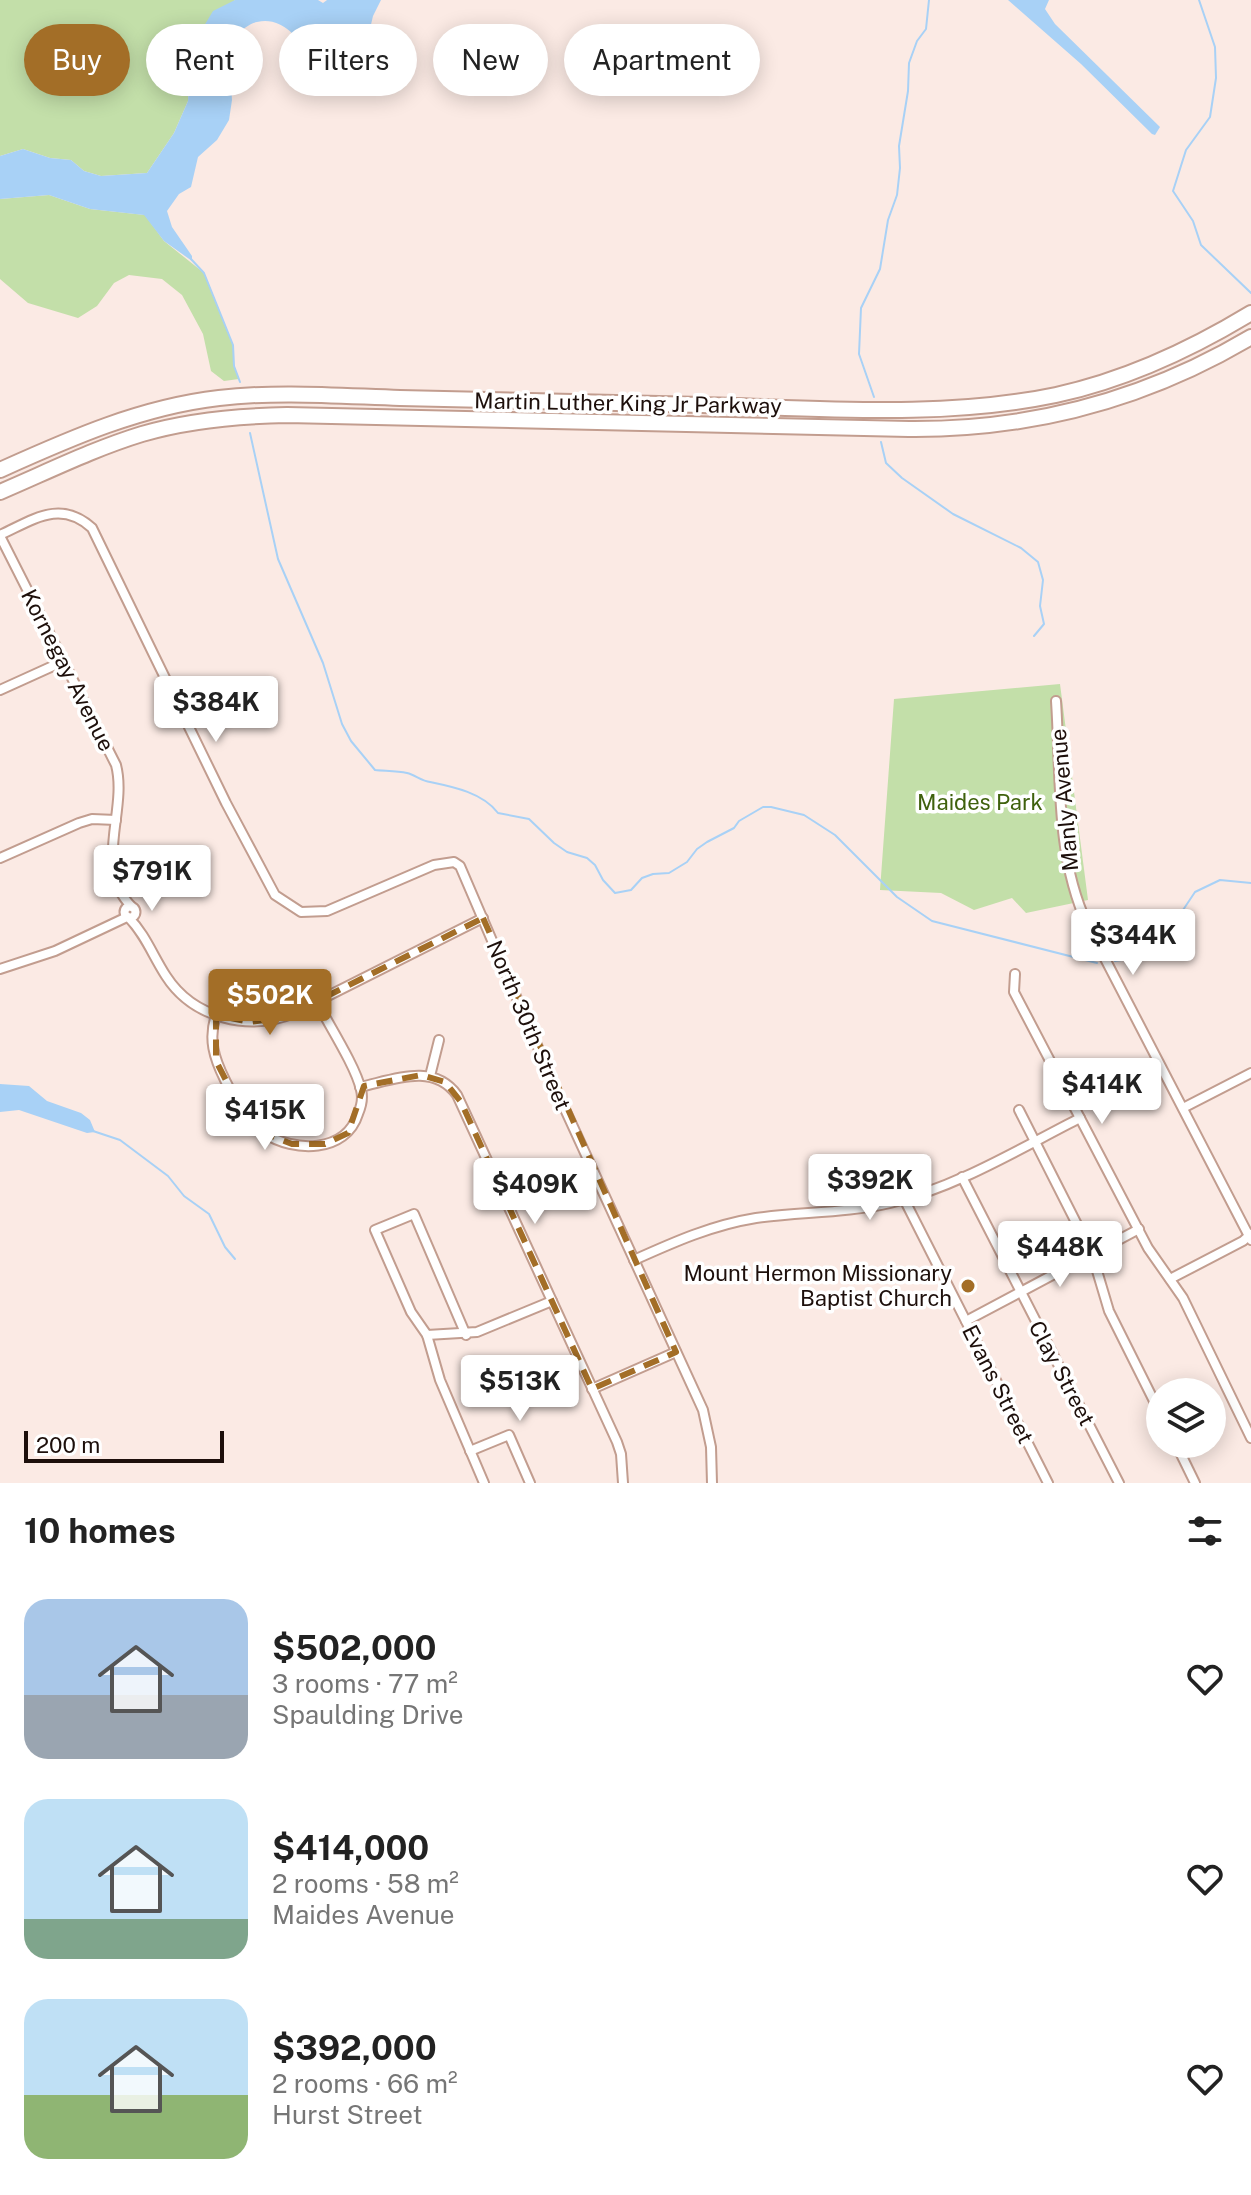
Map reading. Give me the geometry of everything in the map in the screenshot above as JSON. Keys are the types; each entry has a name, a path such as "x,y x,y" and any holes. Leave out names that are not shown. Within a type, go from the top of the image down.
{"highway":[{"name":"Martin Luther King Jr Parkway","path":"0,470 124,418 223,397 333,395 873,409 1001,404 1055,395 1128,374 1201,342 1251,313"},
{"name":"Martin Luther King Jr Parkway","path":"0,492 143,434 195,422 240,417 287,415 909,429 1010,424 1067,414 1119,399 1189,370 1251,337"}],"street":[{"name":"North 30th Street","path":"0,536 41,516 65,512 82,519 92,528 240,831 275,895 301,912 327,911 434,865 454,862 460,866 558,1094 706,1419 712,1483"},
{"name":"Kornegay Avenue","path":"0,536 116,765 120,792 113,864 127,912 177,990 194,1005 216,1015"},
{"path":"0,690 64,661"},
{"name":"Manly Avenue","path":"1056,701 1065,851 1073,889 1087,924 1250,1236"},
{"path":"0,858 79,823 116,820"},
{"path":"0,969 90,936 127,912"},
{"path":"317,1002 360,1087 362,1098 353,1126 342,1136 325,1144 292,1144 272,1138 247,1119 216,1061 211,1035 216,1015 238,1021 269,1021 285,1017 483,918"},
{"path":"1015,974 1014,992 1155,1259 1183,1298 1251,1438"},
{"path":"430,1076 439,1040"},
{"path":"1183,1108 1251,1073"},
{"path":"360,1087 409,1076 430,1076 445,1082 461,1102 620,1450 623,1483"},
{"path":"1019,1110 1092,1254 1113,1320 1146,1385"},
{"path":"634,1260 728,1223 874,1206 904,1199 962,1177 1080,1118"},
{"name":"Clay Street","path":"962,1177 1119,1483"},
{"name":"Evans Street","path":"904,1199 1048,1483"},
{"path":"466,1335 414,1214 375,1230 411,1312 427,1335 440,1380 484,1483"},
{"path":"966,1321 1139,1229"},
{"path":"1170,1279 1250,1236"},
{"path":"427,1335 466,1335 488,1329 552,1301"},
{"path":"592,1389 676,1352"},
{"path":"470,1451 509,1435 530,1483"},
{"path":"1183,1458 1195,1483"}],"highlighted area":[{"path":"483,918 676,1352 592,1389 461,1102 445,1082 421,1075 364,1086 348,1133 325,1144 292,1144 264,1133 242,1111 216,1061 216,1015 250,1022 285,1017"}],"green space":[{"path":"0,0 235,0 218,24 146,24 146,96 188,96 174,133 147,173 101,176 84,171 71,160 50,158 23,149 0,156"},
{"path":"49,195 90,209 145,215 164,241 204,273 233,345 234,365 239,379 224,381 211,371 203,334 182,295 162,279 129,275 114,283 97,306 78,318 28,303 0,279 0,199"},
{"name":"Maides Park","path":"1060,684 1088,900 1026,913 1012,898 974,910 941,893 880,890 894,699"}],"water":[{"path":"235,0 318,0 323,3 327,0 381,0 371,24 279,24 266,21 205,24 213,11"},
{"path":"1008,0 1049,0 1045,9 1055,24 1160,127 1155,135 1081,64"},
{"path":"188,96 232,96 229,120 217,140 198,157 191,187 179,194 167,211 172,227 192,256 192,261 164,241 144,215 90,209 49,195 0,199 0,156 23,149 50,158 71,160 84,171 101,176 147,173 174,133"},
{"path":"0,1084 29,1086 47,1101 81,1113 90,1120 95,1132 87,1133 19,1110 0,1112"}],"waterway":[{"path":"874,397 859,354 861,308 880,269 888,220 897,195 899,146 909,63 917,41 926,29 929,0"},
{"path":"1199,0 1215,47 1216,78 1210,117 1186,150 1173,191 1193,221 1201,245 1251,293"},
{"path":"191,259 204,273 233,345 234,366 240,382"},
{"path":"250,433 278,559 323,663 342,724 351,741 375,770 407,773 458,789 484,800 498,813 529,819 567,852 587,858 615,893 631,890 642,878 669,873 687,862 697,849 763,807 804,815 835,835 897,897 932,921 1097,963"},
{"path":"881,442 886,463 902,478 953,514 1021,548 1038,562 1043,580 1040,606 1044,624 1034,636"},
{"path":"1115,961 1142,957 1179,916 1195,892 1220,880 1251,883"},
{"path":"93,1131 120,1140 168,1176 184,1196 209,1214 225,1247 235,1259"}],"place":[{"name":"Mount Hermon Missionary Baptist Church","path":"968,1286"}]}
